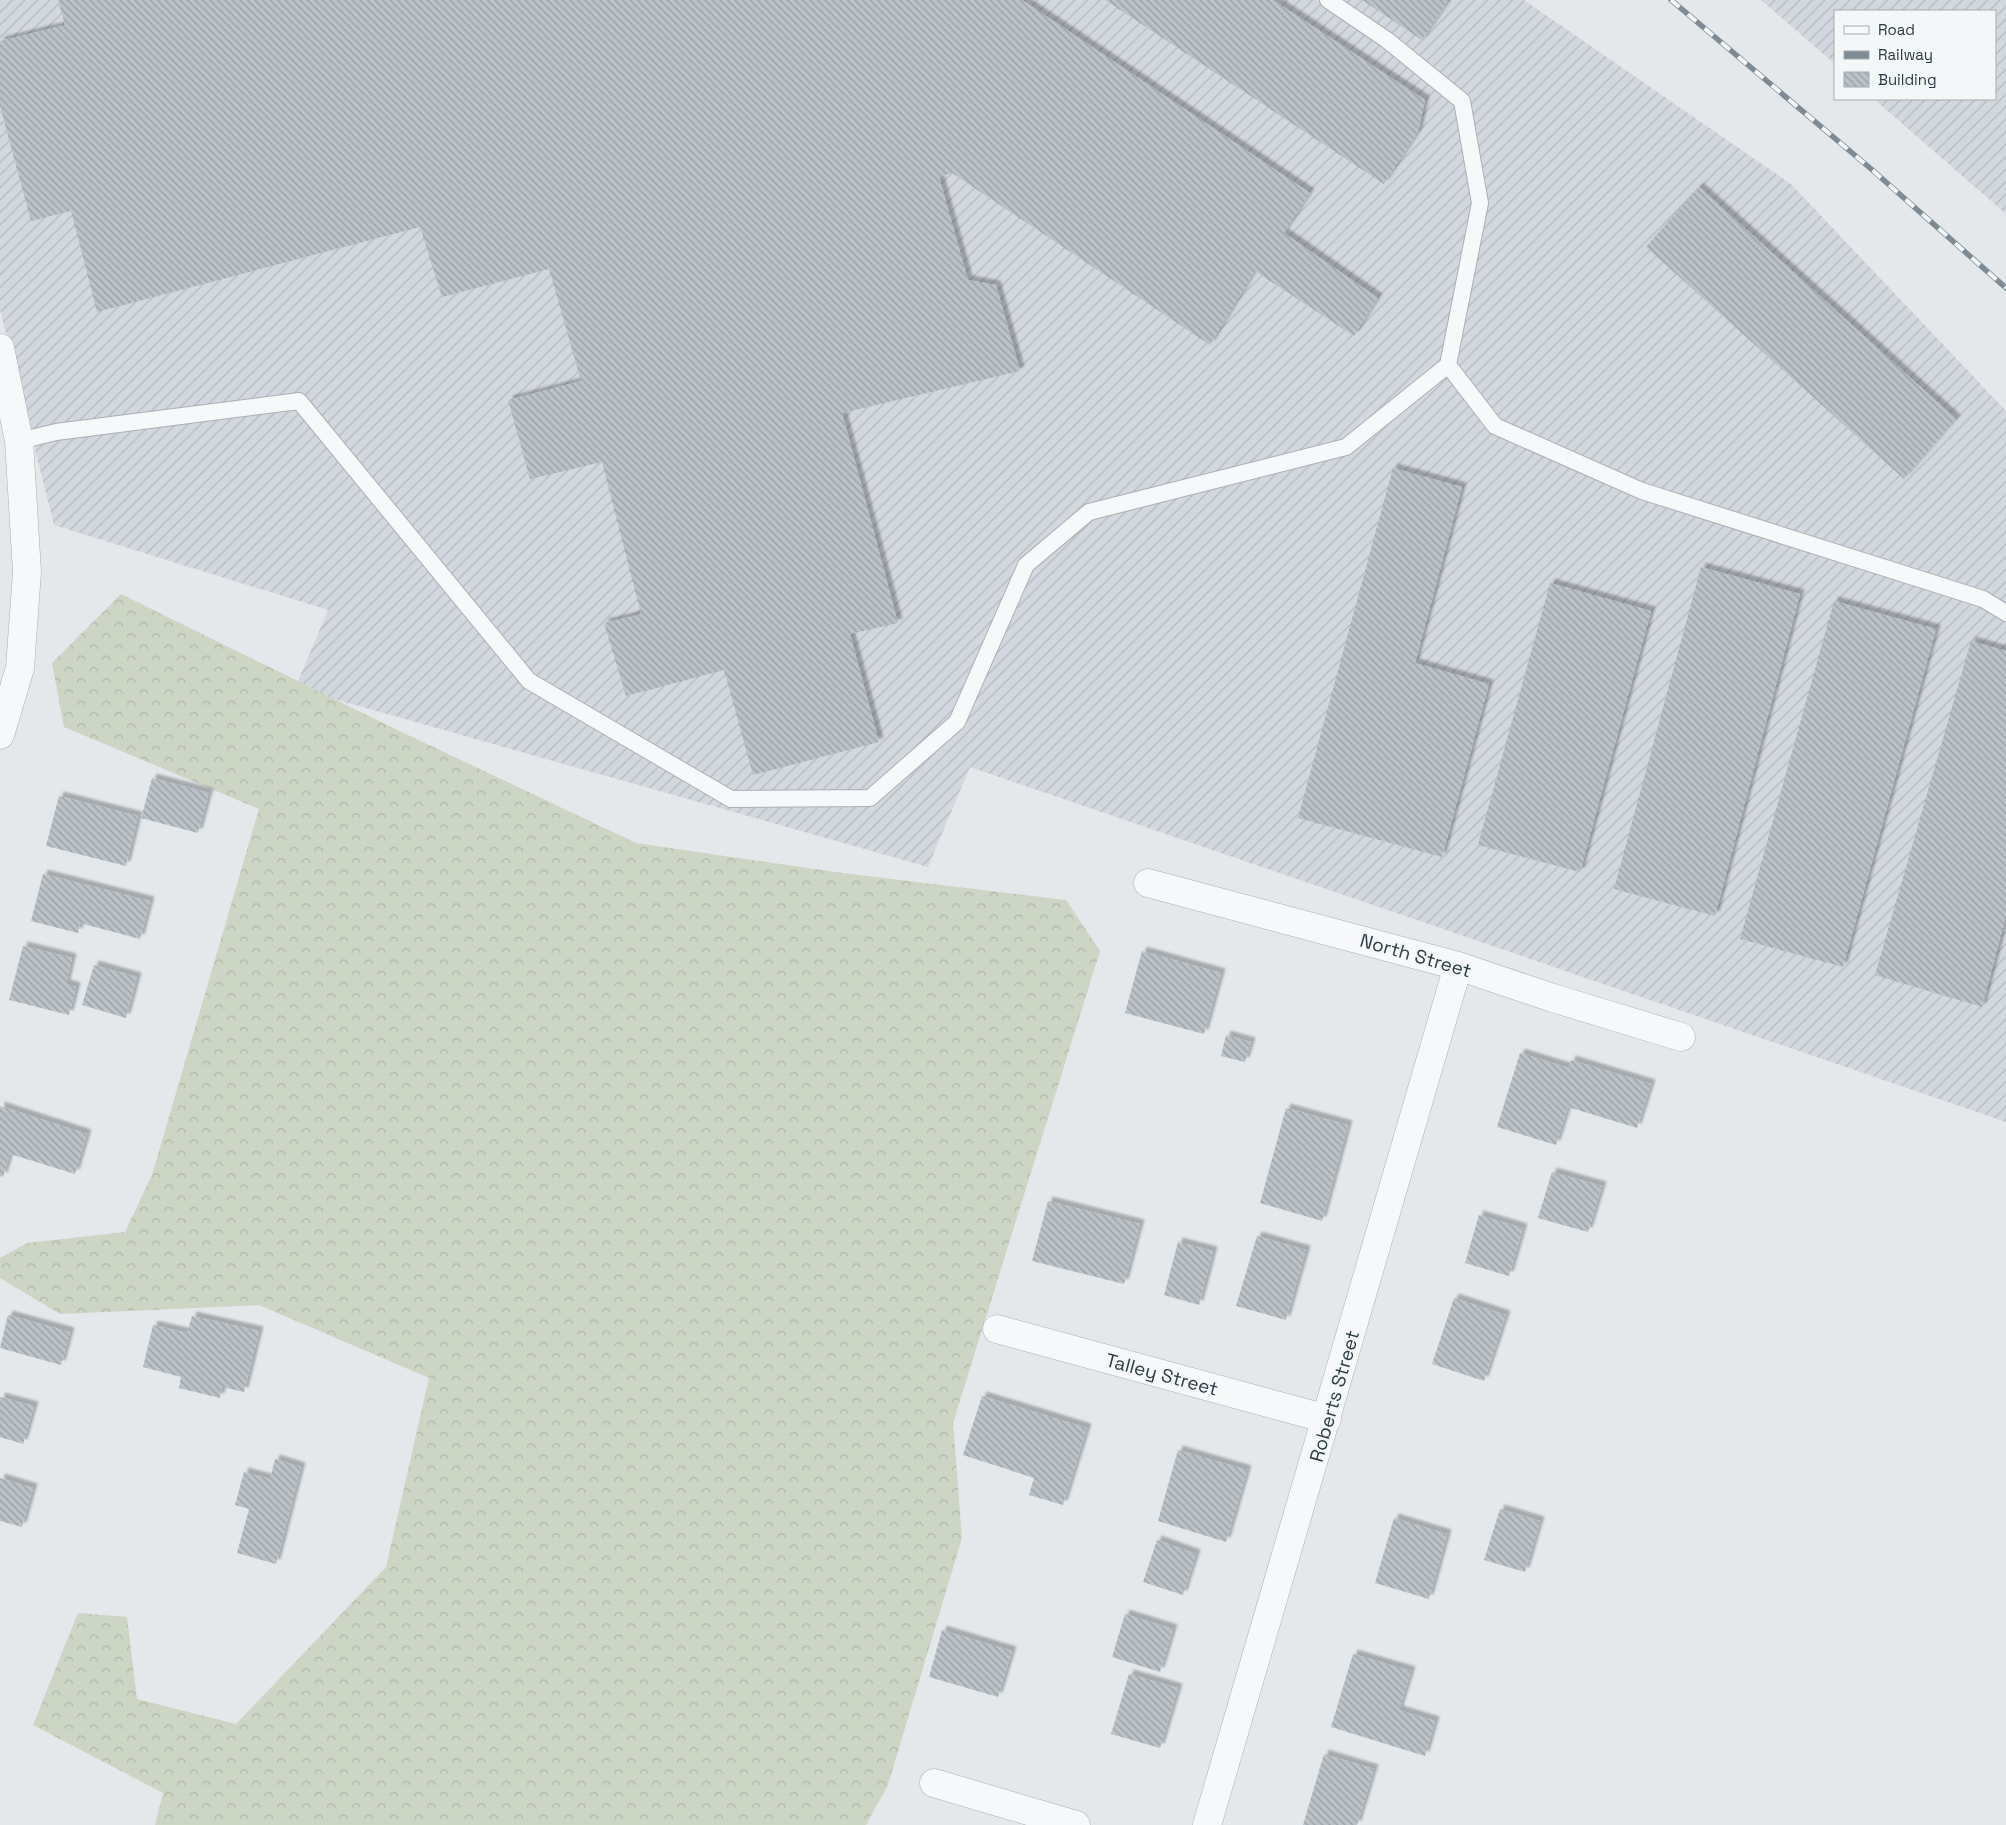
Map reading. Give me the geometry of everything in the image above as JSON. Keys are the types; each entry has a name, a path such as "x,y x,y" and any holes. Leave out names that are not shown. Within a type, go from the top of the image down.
{"street":[{"path":"0,348 19,441 27,572 20,668 0,735"},
{"name":"North Street","path":"1148,883 1458,966 1680,1037"},
{"name":"Roberts Street","path":"1207,1825 1458,966"},
{"name":"Talley Street","path":"997,1329 1327,1419"},
{"path":"934,1783 1076,1825"}],"lane":[{"path":"19,441 56,432 299,401 529,681 732,798 870,798 957,722 1026,565 1089,512 1346,447 1448,365 1480,203 1462,101 1387,40 1328,0"},
{"path":"1448,365 1495,426 1642,491 1983,599 2006,613"}],"shaded area":[{"path":"0,0 1524,0 1791,184 2006,411 2006,1122 970,767 928,867 295,688 328,610 54,525 0,310"},
{"path":"1761,0 2006,0 2006,214 1875,100 1996,100 1996,10 1834,10 1834,63"}],"green space":[{"path":"121,594 387,725 636,843 842,873 1066,900 1100,951 953,1423 962,1538 888,1785 866,1825 155,1825 163,1793 33,1725 78,1613 127,1617 137,1699 236,1724 386,1567 429,1378 259,1305 60,1314 0,1278 0,1258 27,1243 125,1232 152,1175 259,809 64,727 52,663"}],"building":[{"path":"58,0 1022,0 1310,193 1284,233 1378,298 1354,336 1255,271 1210,345 952,173 939,177 968,280 996,285 1020,371 842,413 898,623 850,634 879,742 753,775 724,670 626,696 604,623 641,614 602,462 530,479 508,400 581,381 549,269 442,297 420,227 97,312 71,211 31,221 0,106 0,41 65,25"},
{"path":"1105,0 1273,0 1425,100 1418,132 1384,184"},
{"path":"1362,0 1449,0 1422,40"},
{"path":"1699,187 1956,419 1904,479 1646,247"},
{"path":"1393,468 1462,487 1415,663 1489,684 1442,857 1298,818"},
{"path":"1701,567 1800,594 1715,916 1614,889"},
{"path":"1550,583 1651,611 1580,872 1478,845"},
{"path":"1834,601 1936,629 1843,967 1740,939"},
{"path":"1971,641 2006,651 2006,916 1982,1007 1875,975"},
{"path":"152,778 209,793 198,833 141,818"},
{"path":"59,796 138,816 126,866 46,846"},
{"path":"43,874 150,901 140,939 80,923 78,933 31,921"},
{"path":"23,946 72,958 66,984 76,987 69,1015 9,1000"},
{"path":"1142,951 1221,973 1204,1034 1125,1013"},
{"path":"94,965 137,977 126,1018 82,1005"},
{"path":"1226,1035 1251,1042 1245,1062 1221,1056"},
{"path":"1520,1053 1569,1068 1571,1060 1651,1084 1637,1128 1568,1107 1556,1145 1497,1127"},
{"path":"0,1106 87,1134 75,1174 10,1154 3,1177 0,1176"},
{"path":"1286,1108 1348,1125 1322,1221 1260,1203"},
{"path":"1552,1172 1602,1186 1588,1232 1538,1218"},
{"path":"1048,1201 1140,1224 1124,1284 1032,1261"},
{"path":"1479,1215 1523,1228 1509,1276 1465,1263"},
{"path":"1257,1236 1306,1250 1286,1320 1236,1306"},
{"path":"1178,1242 1213,1251 1199,1305 1164,1295"},
{"path":"1454,1298 1506,1315 1484,1381 1432,1364"},
{"path":"8,1315 70,1332 61,1365 0,1348"},
{"path":"192,1316 259,1331 244,1392 222,1387 220,1398 179,1388 181,1377 143,1367 153,1325 187,1333"},
{"path":"982,1396 1087,1428 1063,1505 1029,1495 1034,1478 963,1455"},
{"path":"0,1397 34,1406 23,1444 0,1437"},
{"path":"1178,1450 1247,1470 1226,1542 1158,1521"},
{"path":"275,1459 301,1467 276,1564 237,1553 249,1509 235,1505 244,1472 270,1479"},
{"path":"0,1478 33,1488 22,1527 0,1521"},
{"path":"1500,1509 1540,1521 1525,1572 1484,1560"},
{"path":"1394,1518 1447,1534 1429,1599 1375,1583"},
{"path":"1157,1540 1196,1554 1183,1595 1143,1582"},
{"path":"1125,1614 1173,1629 1160,1672 1112,1657"},
{"path":"942,1630 1012,1651 998,1697 929,1677"},
{"path":"1353,1654 1411,1671 1399,1710 1435,1721 1425,1756 1331,1727"},
{"path":"1129,1674 1178,1688 1160,1748 1111,1734"},
{"path":"1324,1754 1374,1769 1357,1825 1303,1825"}],"railway":[{"path":"1671,0 1870,168 2006,288"}]}
